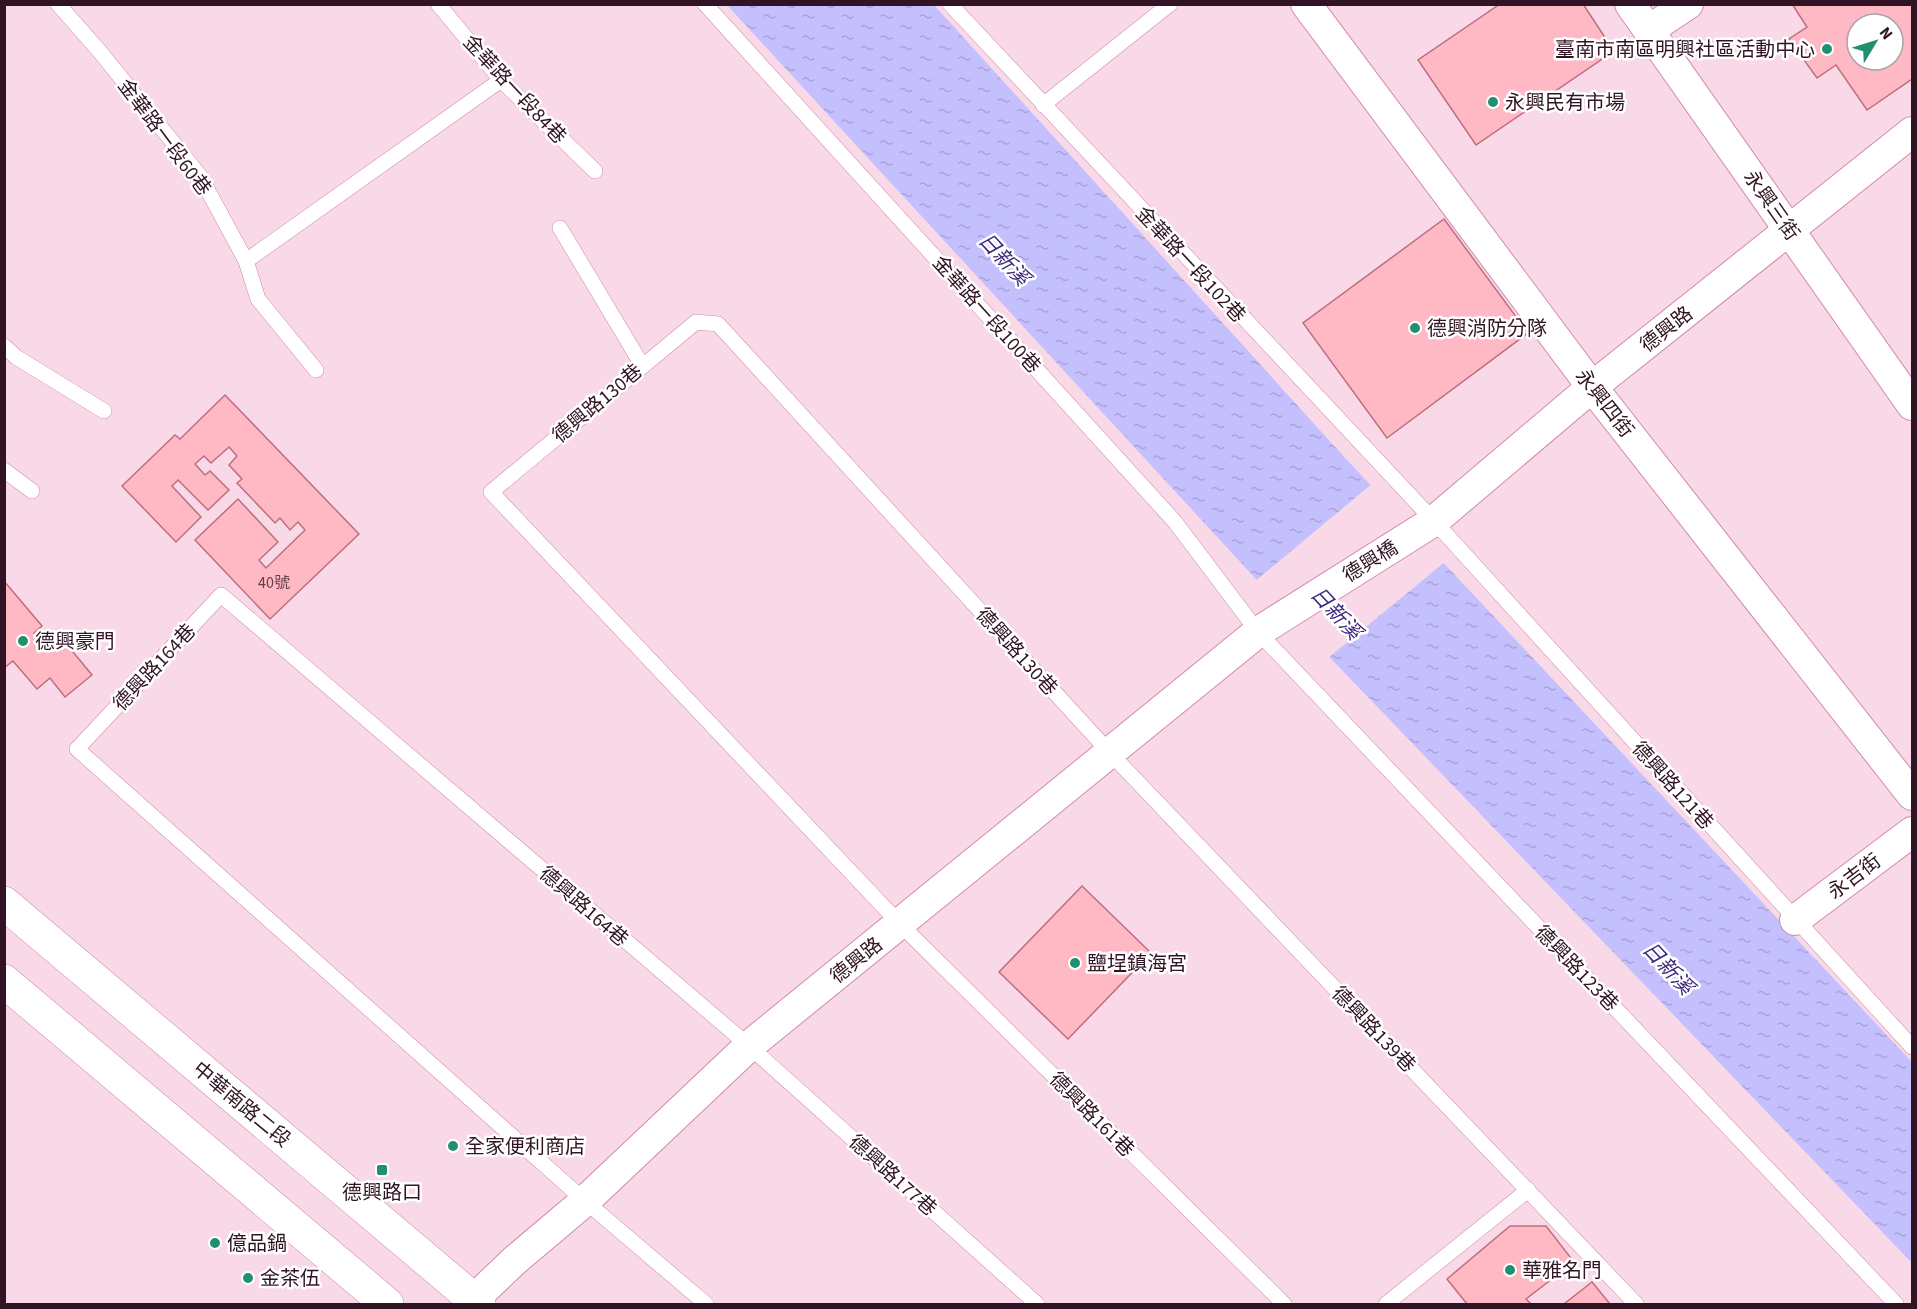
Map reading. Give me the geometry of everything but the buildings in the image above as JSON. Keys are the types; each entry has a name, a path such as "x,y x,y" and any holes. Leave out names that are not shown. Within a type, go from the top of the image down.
{"street":[{"name":"永興四街","path":"1306,4 1592,387 1912,795"},
{"name":"永興三街","path":"1630,4 1912,405"},
{"path":"1648,30 1688,4"},
{"name":"德興路","path":"1428,525 1592,387 1912,132"},
{"name":"德興橋","path":"1258,632 1428,525"},
{"name":"德興路","path":"474,1303 514,1261 585,1201 749,1046 1111,754 1258,632"},
{"name":"永吉街","path":"1795,920 1912,832"},
{"name":"中華南路二段","path":"4,903 474,1303"},
{"path":"4,981 387,1305"}],"lane":[{"name":"金華路一段60巷","path":"58,4 101,53 200,176 246,261 258,299 316,370"},
{"name":"金華路一段84巷","path":"438,4 501,80 595,171"},
{"name":"金華路一段100巷","path":"705,4 1175,522 1258,632"},
{"name":"金華路一段102巷","path":"950,4 1428,525"},
{"path":"1043,105 1170,4"},
{"path":"246,261 501,80"},
{"path":"560,228 642,365"},
{"name":"德興路130巷","path":"900,924 491,492 642,365 696,322 718,324 1111,754"},
{"path":"4,345 10,359 104,411"},
{"path":"4,470 32,491"},
{"name":"德興路121巷","path":"1428,525 1912,1047"},
{"name":"德興路164巷","path":"585,1201 78,749 221,595 749,1046"},
{"name":"德興路123巷","path":"1258,632 1896,1305"},
{"name":"德興路139巷","path":"1111,754 1636,1305"},
{"name":"德興路161巷","path":"900,924 1284,1305"},
{"name":"德興路177巷","path":"749,1046 1037,1305"},
{"path":"1386,1305 1528,1190"},
{"path":"585,1201 706,1305"}],"water":[{"name":"日新溪","path":"727,5 934,5 1347,460 1912,1062 1912,1263 1289,615"}],"pier":[{"path":"1373,483 1446,561 1327,659 1254,582"}],"place":[{"name":"臺南市南區明興社區活動中心","path":"1827,49"},
{"name":"永興民有市場","path":"1493,102"},
{"name":"德興消防分隊","path":"1415,328"},
{"name":"德興豪門","path":"23,641"},
{"name":"鹽埕鎮海宮","path":"1075,963"},
{"name":"全家便利商店","path":"453,1146"},
{"name":"德興路口","path":"382,1170"},
{"name":"億品鍋","path":"215,1243"},
{"name":"華雅名門","path":"1510,1270"},
{"name":"金茶伍","path":"248,1278"}]}
